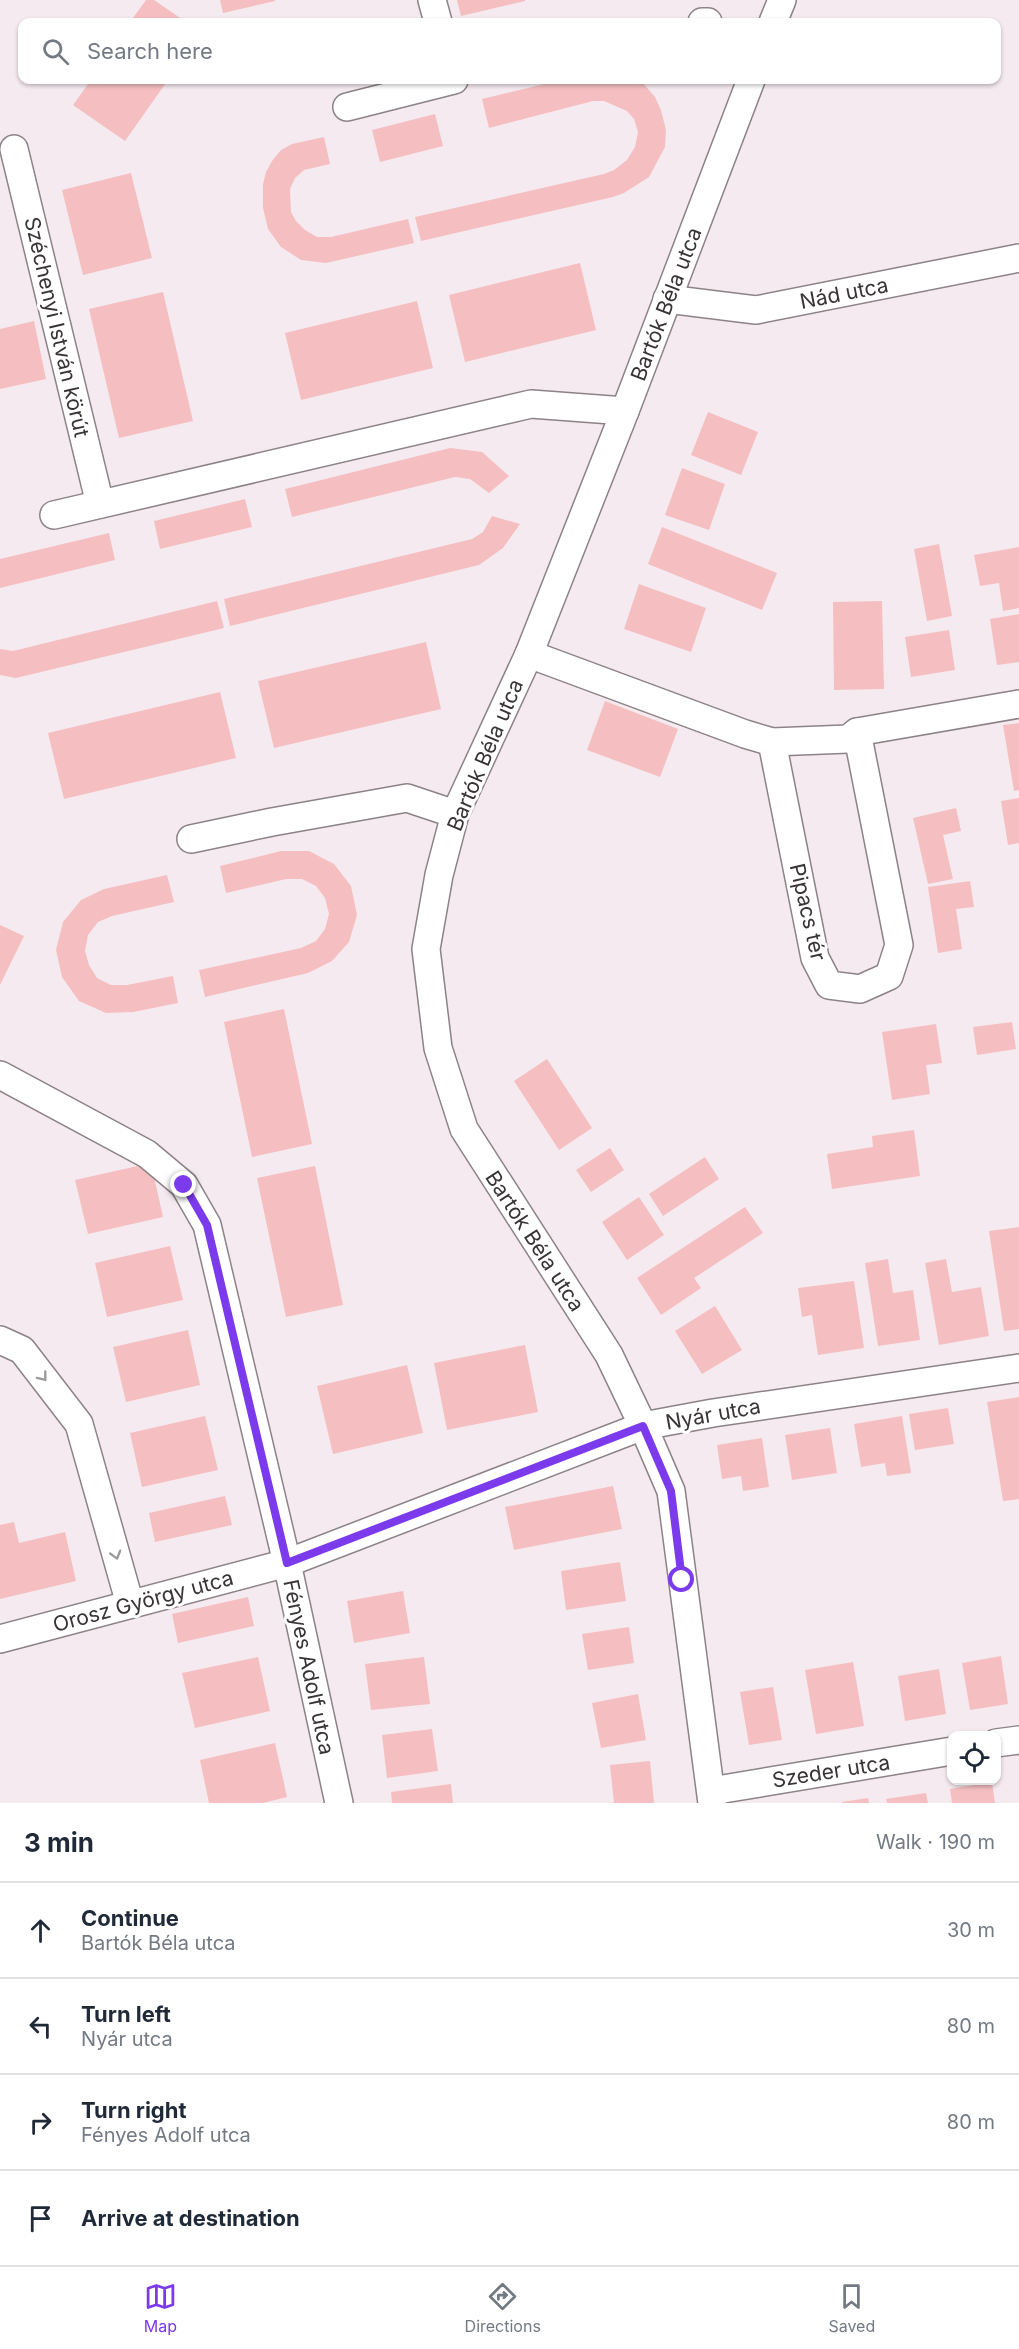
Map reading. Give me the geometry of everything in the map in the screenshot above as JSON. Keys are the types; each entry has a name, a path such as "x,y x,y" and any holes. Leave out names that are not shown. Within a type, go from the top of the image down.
{"street":[{"path":"432,0 437,18"},
{"path":"775,18 782,0"},
{"path":"347,107 437,84"},
{"name":"Bartók Béla utca","path":"711,1797 671,1491 609,1356 464,1129 438,1048 426,949 439,875 455,814 529,654 625,411 749,84"},
{"name":"Széchenyi István körút","path":"14,149 100,504"},
{"name":"Nád utca","path":"667,299 756,310 1019,258"},
{"path":"54,515 531,404 625,411"},
{"path":"529,654 772,742 848,739 857,732 1019,704"},
{"name":"Pipacs tér","path":"772,742 815,958 829,986 860,989 890,976 899,945 857,732"},
{"path":"191,839 407,798 455,814"},
{"name":"Fényes Adolf utca","path":"0,1075 147,1154 184,1185 207,1225 287,1563 339,1803"},
{"path":"0,1340 22,1350 79,1424 130,1605"},
{"name":"Nyár utca","path":"287,1563 643,1426 713,1413 1019,1368"},
{"name":"Orosz György utca","path":"0,1639 287,1563"},
{"path":"1001,1742 1019,1740"},
{"name":"Szeder utca","path":"711,1797 947,1752"}],"building":[{"path":"146,0 154,0 180,18 133,18"},
{"path":"220,0 275,0 275,1 223,13"},
{"path":"457,0 525,0 525,1 461,16"},
{"path":"88,84 165,84 125,141 73,105"},
{"path":"544,84 644,84 655,97 661,110 666,130 665,147 649,177 624,193 421,241 415,217 604,174 627,160 635,147 638,132 634,119 627,111 604,101 593,101 489,128 482,99"},
{"path":"435,114 443,146 380,162 372,130"},
{"path":"324,137 330,164 304,170 295,178 290,189 291,212 296,221 317,237 331,237 408,219 414,243 326,263 301,260 281,247 268,229 263,208 263,184 266,172 281,150 292,144"},
{"path":"131,173 152,258 83,275 62,190"},
{"path":"580,263 596,330 465,362 449,295"},
{"path":"163,292 193,421 119,438 89,309"},
{"path":"417,301 433,368 301,400 285,333"},
{"path":"34,321 46,379 0,389 0,329"},
{"path":"708,412 758,432 741,475 691,455"},
{"path":"450,448 482,452 509,476 489,493 470,479 455,477 292,517 285,489"},
{"path":"682,468 725,484 709,530 665,515"},
{"path":"245,499 252,527 160,549 154,521"},
{"path":"492,516 520,524 503,548 479,565 230,626 224,599 472,539 483,532"},
{"path":"662,527 777,573 762,610 648,564"},
{"path":"109,533 115,560 0,588 0,559"},
{"path":"939,544 952,616 927,621 914,549"},
{"path":"1019,547 1019,608 1003,611 999,583 980,586 974,555"},
{"path":"639,584 706,608 691,652 624,629"},
{"path":"217,601 224,628 16,678 0,675 0,649 13,651"},
{"path":"882,601 884,689 834,690 833,602"},
{"path":"1019,614 1019,662 997,665 990,619"},
{"path":"949,630 955,670 911,677 905,637"},
{"path":"426,642 441,709 274,748 258,681"},
{"path":"220,692 236,758 64,799 48,733"},
{"path":"605,701 678,729 660,777 587,750"},
{"path":"1019,723 1019,790 1014,791 1003,725"},
{"path":"1019,798 1019,843 1008,845 1001,801"},
{"path":"956,808 961,831 943,835 953,879 928,884 913,818"},
{"path":"281,851 309,851 334,864 351,886 357,915 349,942 332,961 308,973 205,997 199,970 301,948 316,941 325,929 329,914 325,898 316,886 302,879 286,879 226,893 220,866"},
{"path":"167,875 174,902 112,916 98,922 88,935 85,951 89,965 97,978 111,985 127,985 173,976 178,1003 133,1012 106,1013 79,1001 62,977 56,950 63,922 81,900 104,889"},
{"path":"970,881 974,907 956,909 962,949 938,953 928,887"},
{"path":"0,925 24,936 0,985"},
{"path":"284,1009 312,1144 252,1157 224,1022"},
{"path":"1012,1022 1016,1049 977,1055 973,1027"},
{"path":"936,1024 942,1063 926,1065 930,1094 892,1100 882,1032"},
{"path":"547,1059 592,1128 559,1150 514,1081"},
{"path":"914,1130 920,1176 832,1189 827,1154 873,1147 872,1136"},
{"path":"610,1148 624,1170 591,1192 576,1170"},
{"path":"705,1157 719,1179 663,1216 649,1194"},
{"path":"151,1163 163,1217 88,1234 75,1180"},
{"path":"315,1166 343,1305 286,1317 257,1178"},
{"path":"639,1197 664,1235 627,1260 602,1222"},
{"path":"745,1207 763,1233 694,1278 701,1288 661,1315 637,1278"},
{"path":"1019,1227 1019,1329 1004,1331 989,1231"},
{"path":"170,1246 183,1300 107,1317 95,1263"},
{"path":"888,1259 893,1293 913,1290 920,1340 878,1346 865,1263"},
{"path":"946,1259 952,1292 981,1287 989,1336 939,1345 925,1263"},
{"path":"854,1281 864,1348 818,1355 812,1315 802,1317 798,1288"},
{"path":"715,1306 742,1350 702,1374 675,1331"},
{"path":"188,1330 200,1385 126,1402 113,1347"},
{"path":"525,1345 538,1412 447,1430 434,1363"},
{"path":"407,1365 423,1433 333,1454 317,1386"},
{"path":"1019,1397 1019,1499 1003,1501 987,1402"},
{"path":"948,1408 954,1444 915,1450 909,1414"},
{"path":"205,1416 218,1470 142,1487 130,1433"},
{"path":"902,1416 911,1473 887,1476 885,1463 861,1467 854,1424"},
{"path":"830,1428 837,1473 792,1480 785,1435"},
{"path":"762,1438 769,1487 743,1491 741,1476 722,1479 717,1445"},
{"path":"613,1486 622,1529 514,1550 505,1507"},
{"path":"225,1496 232,1525 155,1542 149,1513"},
{"path":"14,1522 19,1543 65,1532 76,1581 0,1599 0,1525"},
{"path":"620,1562 626,1601 566,1610 561,1571"},
{"path":"403,1591 410,1633 354,1643 347,1601"},
{"path":"248,1597 254,1626 178,1643 172,1614"},
{"path":"629,1627 634,1663 588,1670 582,1634"},
{"path":"1001,1656 1008,1704 970,1710 962,1663"},
{"path":"258,1657 270,1711 195,1728 182,1673"},
{"path":"424,1657 430,1704 371,1710 365,1664"},
{"path":"853,1662 864,1726 816,1734 805,1670"},
{"path":"939,1669 946,1714 905,1721 898,1676"},
{"path":"773,1687 782,1740 749,1745 740,1692"},
{"path":"638,1694 646,1740 601,1748 592,1703"},
{"path":"432,1729 438,1771 387,1778 382,1735"},
{"path":"275,1743 287,1797 263,1803 209,1803 200,1760"},
{"path":"650,1761 654,1803 614,1803 610,1765"},
{"path":"451,1784 453,1803 392,1803 391,1792"},
{"path":"992,1785 995,1803 952,1803 950,1789"},
{"path":"926,1793 928,1803 887,1803 886,1799"},
{"path":"868,1798 869,1803 842,1803 842,1802"}],"route":[{"path":"184,1185 207,1225 287,1563 643,1426 671,1491 682,1580"}]}
